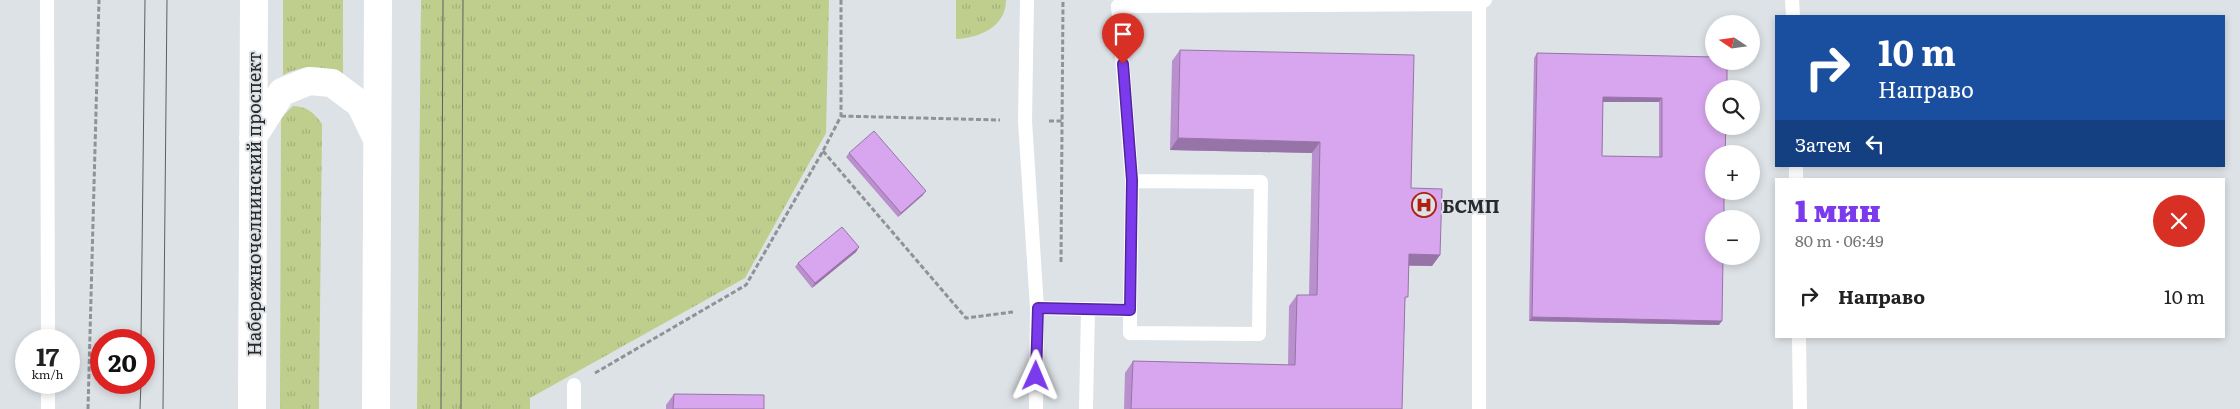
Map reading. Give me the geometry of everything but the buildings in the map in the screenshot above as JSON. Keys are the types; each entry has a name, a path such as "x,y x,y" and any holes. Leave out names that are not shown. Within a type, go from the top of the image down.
{"main road":[{"name":"Набережночелнинский проспект","path":"252,409 254,0"},
{"path":"376,409 378,0"},
{"path":"253,137 282,92 309,82 332,83 360,104 378,141"}],"lane":[{"path":"48,0 48,329"},
{"path":"1027,0 1025,121 1038,308 1036,409"},
{"path":"1792,0 1793,15"},
{"path":"1132,180 1261,182 1259,334 1130,333 1132,180 1118,3 1482,2 1478,409"},
{"path":"1038,308 1130,310"},
{"path":"1086,409 1088,309"},
{"path":"1799,338 1800,409"},
{"path":"574,385 574,409"},
{"path":"48,394 48,409"}],"path":[{"path":"88,409 99,0"},
{"path":"574,385 746,285 841,116 841,0"},
{"path":"1061,309 1062,0"},
{"path":"841,116 1062,121"},
{"path":"823,151 966,318 1038,308"}],"green space":[{"path":"283,0 343,0 343,74 313,67 298,69 283,75"},
{"path":"421,0 829,0 826,133 745,278 530,398 530,409 417,409"},
{"path":"956,0 1006,0 1005,9 1001,17 990,29 974,36 956,39"},
{"path":"293,106 310,111 322,124 319,409 280,409 281,118"}],"tram line":[{"path":"141,329 145,0"},
{"path":"163,409 167,0"},
{"path":"441,409 443,0"},
{"path":"461,409 463,0"},
{"path":"140,409 141,394"}],"place":[{"name":"БСМП","path":"1424,205"}],"route":[{"path":"1036,376 1038,308 1130,310 1132,180 1123,64"}]}
